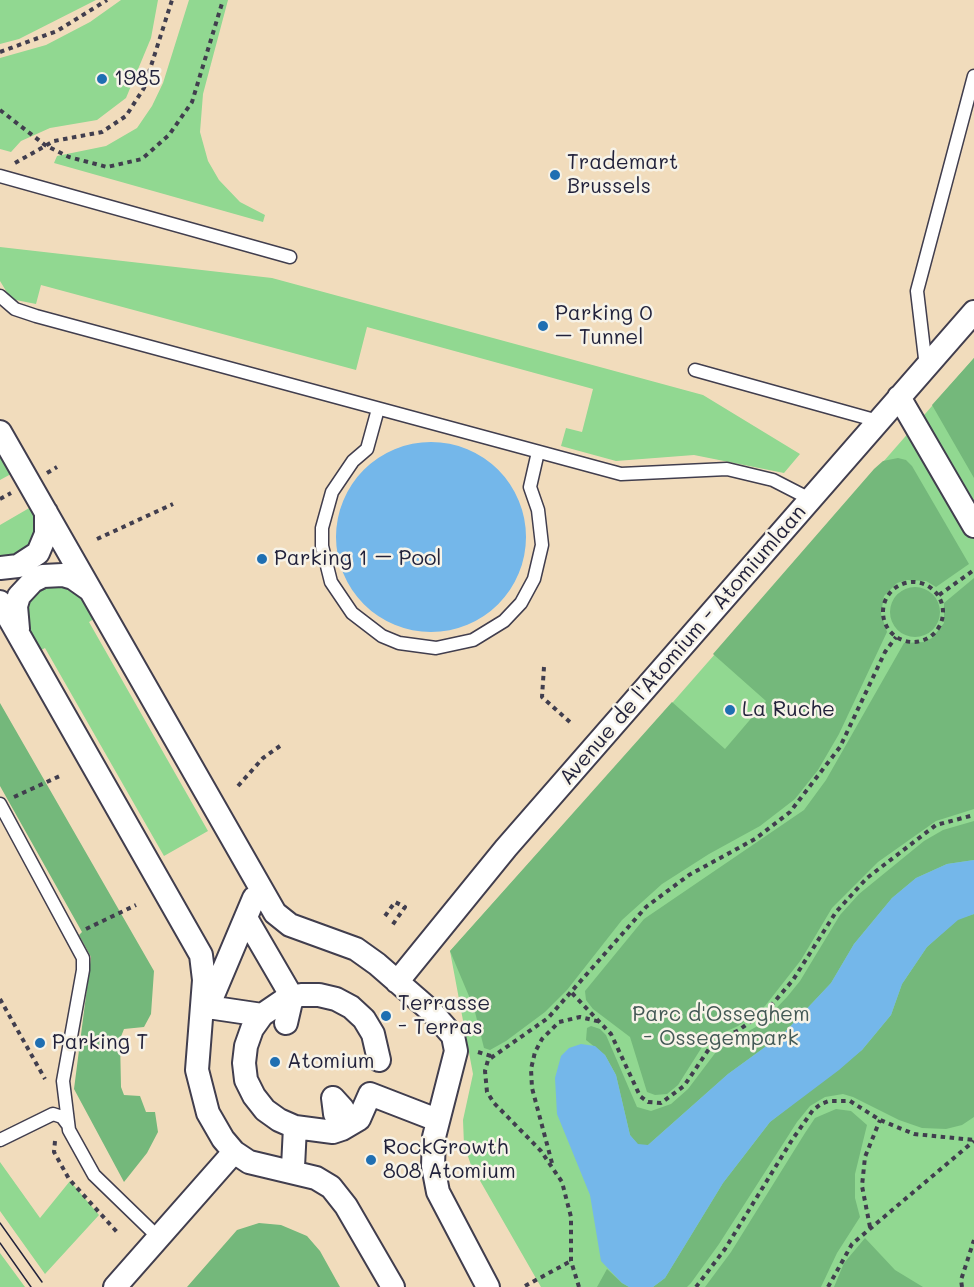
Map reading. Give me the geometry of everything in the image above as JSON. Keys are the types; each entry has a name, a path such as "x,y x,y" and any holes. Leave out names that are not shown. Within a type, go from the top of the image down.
{"street":[{"name":"Avenue de l'Atomium - Atomiumlaan","path":"397,982 506,848 974,312"},
{"path":"899,397 974,526"},
{"path":"0,432 91,591 254,903 292,997 286,1023"},
{"path":"0,568 18,566 38,553 46,534 46,512"},
{"path":"19,635 15,620 16,606 25,588 33,581 43,576 63,574 91,591"},
{"path":"0,602 197,946 204,970 197,1070 208,1113 234,1152 265,1167 316,1178 331,1186 346,1206 393,1287"},
{"path":"254,903 275,913 290,925 356,949 431,1011 456,1043 454,1061 434,1137 435,1180 453,1222 488,1287"},
{"path":"254,903 208,1007 262,1015"},
{"path":"379,1060 373,1034 364,1019 351,1007 327,996 310,994 292,997 276,1004 262,1015 252,1029 246,1046 244,1063 246,1080 254,1096 265,1110 295,1127 333,1132 343,1119 359,1119 370,1094 432,1118"},
{"path":"293,1167 295,1127"},
{"path":"115,1287 234,1152"}],"lane":[{"path":"926,367 917,291 974,76"},
{"path":"4,172 290,257"},
{"path":"0,296 15,309 36,316 621,474 727,469 773,480 810,499"},
{"path":"695,370 878,421"},
{"path":"378,409 367,449 341,476 332,492 322,528 322,546 327,573 340,599 352,614 382,636 399,643 436,648 472,640 504,621 526,595 540,562 542,544 538,510 530,487 538,452"},
{"path":"5,801 84,964 63,1081 68,1125"},
{"path":"0,1140 48,1115 62,1117 94,1175 159,1238"}],"path":[{"path":"0,52 57,31 107,0"},
{"path":"4,172 45,145 69,137 102,132 118,123 133,108 144,88 172,0"},
{"path":"0,110 45,145 69,157 107,167 128,164 149,156 178,124 196,94 223,0"},
{"path":"97,539 173,504"},
{"path":"939,595 974,570"},
{"path":"917,581 926,584 939,595 944,613 943,622 932,636 914,642 896,637 890,631 883,615 883,606 892,590 908,582 917,581"},
{"path":"554,1167 487,1092 485,1071 491,1056 534,1029 572,993 646,907 689,875 755,839 790,812 840,747 885,652 896,637"},
{"path":"544,667 542,697 572,723"},
{"path":"238,786 263,758 280,746"},
{"path":"5,801 62,775"},
{"path":"572,993 603,1023 618,1046 640,1096 654,1104 667,1101 684,1086 713,1043 756,1019 782,994 805,963 836,912 867,878 936,825 974,815"},
{"path":"385,916 395,902 405,907 390,927"},
{"path":"72,936 136,905"},
{"path":"579,1287 571,1261 570,1216 567,1198 554,1167 532,1088 531,1069 535,1052 542,1039 559,1022 580,1017 603,1023"},
{"path":"477,1052 491,1056"},
{"path":"696,1287 725,1249 813,1110 829,1101 850,1101 880,1120 914,1134 974,1141"},
{"path":"870,1227 862,1194 863,1171 871,1140 880,1120"},
{"path":"828,1287 846,1253 870,1227 974,1141"},
{"path":"962,1287 961,1280 974,1240"},
{"path":"525,1286 571,1261"}],"green space":[{"path":"0,0 96,0 19,39 0,44"},
{"path":"121,0 158,0 151,38 126,98 97,120 50,128 21,141 11,152 0,149 0,58 46,45 90,22"},
{"path":"189,0 228,0 203,94 200,132 208,161 219,180 240,202 265,215 263,222 54,163 57,156 106,146 137,128 152,106 163,83"},
{"path":"0,247 272,278 703,395 800,454 784,473 694,455 616,461 561,446 566,428 582,432 593,389 367,327 356,370 41,285 36,304 11,299 0,281"},
{"name":"Parc d'Osseghem - Ossegempark","path":"974,358 974,1287 541,1287 471,1165 464,1145 463,1120 473,1074 450,951 638,742"},
{"path":"974,358 974,478 932,405"},
{"path":"0,455 11,474 0,480"},
{"path":"898,458 906,460 912,466 969,564 936,587 926,581 907,580 897,583 884,596 881,614 887,632 839,734 818,770 795,799 760,826 709,854 662,884 622,920 567,990 545,1012 506,1041 490,1050 484,1048 474,1008 450,951 672,702 725,749 766,701 713,654 874,469 883,461"},
{"path":"31,507 37,519 32,550 0,561 0,525"},
{"path":"974,578 974,809 936,821 878,862 832,908 801,960 765,1006 738,1026 710,1039 702,1047 678,1085 667,1094 655,1095 647,1092 630,1037 593,1009 586,1000 585,991 644,919 804,810 826,780 904,643 924,642 932,638 944,623 944,603"},
{"path":"52,580 80,594 94,619 89,622 208,831 164,856 45,648 39,651 23,622 30,591"},
{"path":"915,587 933,594 940,612 933,630 915,637 897,630 890,612 897,594"},
{"path":"0,703 154,971 151,1014 144,1027 124,1029 120,1039 121,1087 124,1095 140,1096 146,1112 155,1112 158,1132 147,1153 124,1182 74,1089 91,957 79,935 82,932 0,786"},
{"path":"974,821 974,860 947,864 916,878 892,898 854,944 831,983 783,1034 728,1074 648,1145 638,1145 630,1135 616,1075 605,1055 586,1040 587,1028 591,1026 600,1029 606,1035 637,1107 651,1111 671,1104 688,1089 719,1048 761,1024 787,997 800,981 840,915 859,894 924,841 943,830"},
{"path":"974,914 974,1117 962,1125 946,1129 922,1128 899,1120 853,1097 843,1094 825,1097 810,1106 797,1122 719,1244 691,1283 687,1287 653,1287 665,1278 723,1183 770,1122 862,1050 891,1015 902,984 927,947 958,919"},
{"path":"836,1109 851,1111 867,1125 855,1174 855,1198 860,1217 837,1253 821,1287 705,1287 731,1252 815,1118"},
{"path":"0,1162 40,1218 70,1181 99,1215 45,1274 0,1211"},
{"path":"259,1223 281,1225 307,1236 320,1251 340,1287 187,1287 237,1230"},
{"path":"865,1238 895,1270 923,1287 834,1287 844,1263"},
{"path":"0,1253 25,1287 0,1287"},
{"path":"607,1269 622,1283 629,1287 597,1287"}],"water":[{"path":"431,442 467,449 484,458 498,470 510,484 519,501 526,537 519,573 510,590 498,604 484,616 467,625 431,632 395,625 378,616 364,604 352,590 343,573 336,537 343,501 352,484 364,470 378,458 395,449"},
{"path":"974,860 974,914 958,920 927,947 902,984 891,1015 862,1050 770,1122 723,1183 665,1278 653,1287 629,1287 622,1283 601,1261 590,1195 557,1114 555,1078 561,1056 569,1048 581,1044 595,1046 605,1055 616,1075 630,1135 638,1144 648,1145 728,1074 783,1034 831,983 854,944 892,898 916,878 947,864"}],"tram line":[{"path":"0,1223 42,1282"},
{"path":"0,1243 31,1287"}],"place":[{"name":"1985","path":"102,79"},
{"name":"Trademart Brussels","path":"555,175"},
{"name":"Parking 0 – Tunnel","path":"543,326"},
{"name":"Parking 1 – Pool","path":"262,559"},
{"name":"La Ruche","path":"730,710"},
{"name":"Terrasse - Terras","path":"386,1016"},
{"name":"Parking T","path":"40,1043"},
{"name":"Atomium","path":"275,1062"},
{"name":"RockGrowth 808 Atomium","path":"371,1160"}]}
